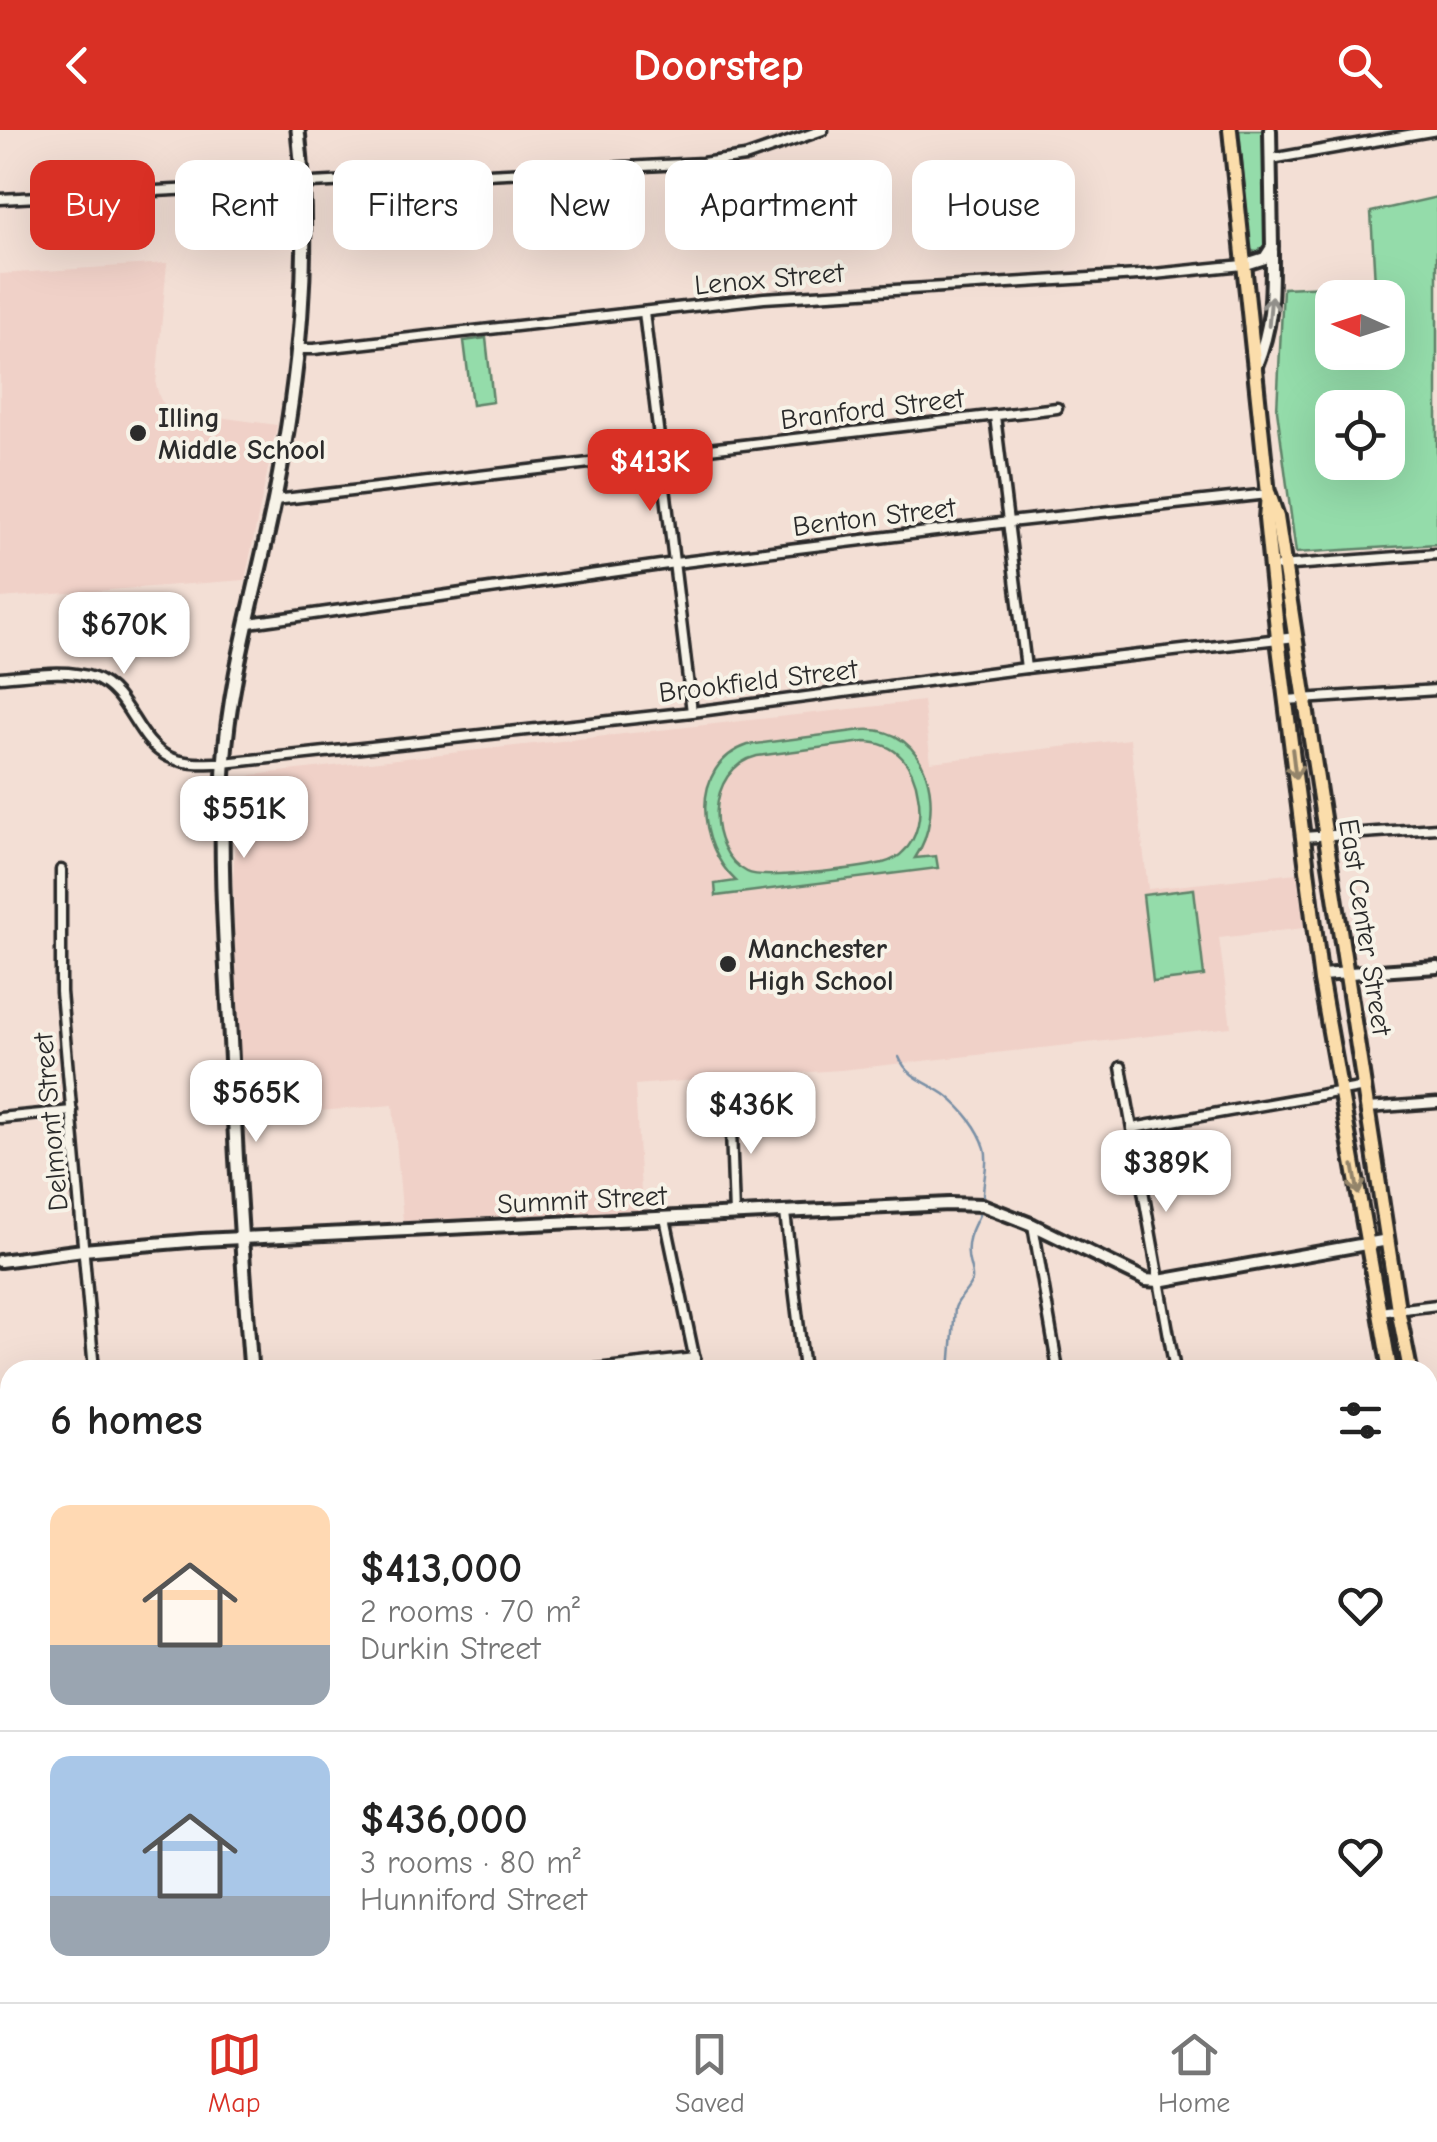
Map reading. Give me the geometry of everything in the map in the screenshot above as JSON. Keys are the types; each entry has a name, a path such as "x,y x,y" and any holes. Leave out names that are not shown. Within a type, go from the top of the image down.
{"main road":[{"path":"298,130 300,160"},
{"name":"East Center Street","path":"1230,130 1268,494 1266,519 1296,637 1408,1360"},
{"path":"250,1360 240,1238 223,895 224,763 237,673 274,500 299,349 304,250"},
{"name":"East Center Street","path":"1278,566 1278,639 1321,975 1388,1360"}],"street":[{"path":"790,130 793,140"},
{"path":"313,182 702,163 745,157 823,130"},
{"path":"1254,372 1270,325 1270,130"},
{"path":"1271,160 1437,130"},
{"path":"0,199 175,190"},
{"path":"1243,264 1265,258 1272,247"},
{"name":"Lenox Street","path":"299,349 764,298 1154,274 1243,264"},
{"path":"644,312 692,712"},
{"name":"Branford Street","path":"274,500 1058,408"},
{"path":"995,416 1026,668"},
{"name":"Benton Street","path":"248,623 674,563 1268,494"},
{"path":"1278,566 1437,554"},
{"name":"Brookfield Street","path":"0,677 61,673 96,678 120,698 156,748 168,757 184,762 224,763 692,712 1296,637"},
{"path":"1286,700 1437,690"},
{"path":"1303,836 1437,828"},
{"name":"Delmont Street","path":"60,870 62,992 93,1360"},
{"path":"1321,975 1437,967"},
{"path":"1121,1067 1172,1360"},
{"path":"1133,1128 1365,1086"},
{"path":"730,1100 734,1215"},
{"path":"1368,1108 1437,1104"},
{"path":"0,1118 72,1111"},
{"name":"Summit Street","path":"0,1261 82,1250 240,1238 979,1205 1034,1225 1146,1280 1158,1281"},
{"path":"785,1213 803,1360"},
{"path":"664,1218 694,1358 676,1360"},
{"path":"1034,1225 1056,1360"},
{"path":"1158,1281 1388,1240"},
{"path":"1379,1312 1437,1305"}],"shaded area":[{"name":"Illing Middle School","path":"167,263 156,385 160,399 175,411 277,425 245,580 0,598 0,274"},
{"name":"Manchester High School","path":"923,701 931,762 1130,739 1148,889 1297,873 1304,928 1219,938 1231,1027 841,1070 738,1077 738,1087 720,1088 719,1078 635,1085 642,1210 403,1221 393,1105 245,1117 237,1035 233,881 237,791 245,778"}],"green space":[{"path":"1239,130 1264,130 1265,245 1257,252 1250,248"},
{"path":"1437,197 1437,544 1296,553 1277,410 1283,288 1315,287 1315,370 1405,370 1405,280 1375,280 1371,212"},
{"path":"486,338 493,402 472,405 464,341"},
{"path":"862,730 885,732 903,741 926,774 930,796 925,839 915,858 936,856 938,868 716,896 715,884 736,881 713,848 705,807 708,788 715,770 729,755 748,745","holes":["875,743 901,757 916,784 918,826 901,854 871,865 791,874 747,872 733,861 718,829 717,811 720,793 740,764 757,756"]},
{"path":"1194,889 1204,976 1153,982 1143,895"}],"waterway":[{"path":"899,1057 908,1071 947,1096 975,1126 986,1153 983,1195"},
{"path":"951,1360 955,1308 972,1280 968,1244 979,1215"}],"place":[{"name":"Illing Middle School","path":"138,433"},
{"name":"Manchester High School","path":"728,964"}]}
